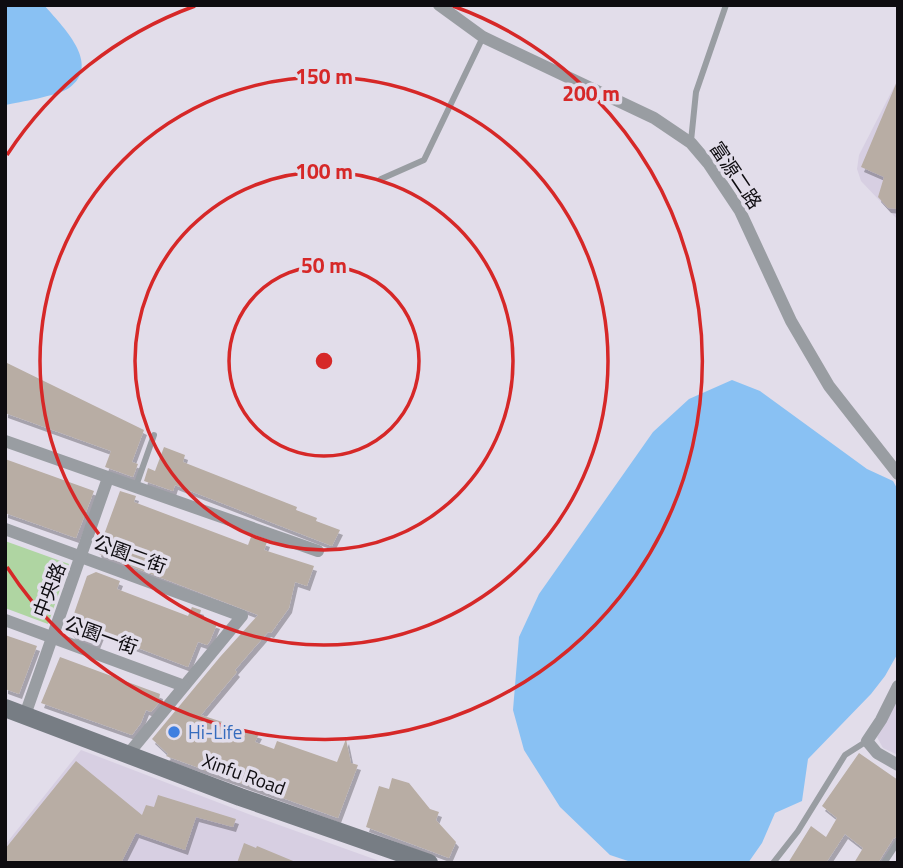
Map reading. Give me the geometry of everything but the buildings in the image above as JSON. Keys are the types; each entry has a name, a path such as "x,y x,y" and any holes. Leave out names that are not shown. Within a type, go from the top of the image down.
{"street":[{"name":"富源二路","path":"439,5 483,37 654,118 691,143 740,211 791,321 829,386 898,474"},
{"path":"5,441 318,551"},
{"name":"中央路","path":"25,715 108,478"},
{"name":"公園二街","path":"5,528 242,616 184,686"},
{"name":"公園一街","path":"5,620 184,686"},
{"path":"129,753 184,686"},
{"path":"898,686 867,741 877,752 898,765"},
{"name":"Xinfu Road","path":"5,708 240,797 429,863"}],"lane":[{"path":"691,143 696,92 726,5"},
{"path":"381,179 424,160 483,37"},
{"path":"136,488 154,435"},
{"path":"773,863 798,831 845,755 867,741"},
{"path":"884,863 898,842"}],"shaded area":[{"path":"898,79 898,220 861,181 857,169 859,155"},
{"path":"898,693 898,755 883,748 877,737"},
{"path":"81,750 385,863 5,863 5,845"}],"green space":[{"path":"5,541 69,564 48,624 5,608"}],"water":[{"path":"5,5 44,5 68,34 81,56 82,68 69,88 5,105"},
{"path":"732,380 760,391 867,469 893,481 898,490 898,653 871,694 808,759 802,801 775,813 762,843 748,863 634,863 610,855 560,807 524,750 513,710 519,637 539,594 653,432 689,399"}],"place":[{"name":"Hi-Life","path":"174,732"}]}
